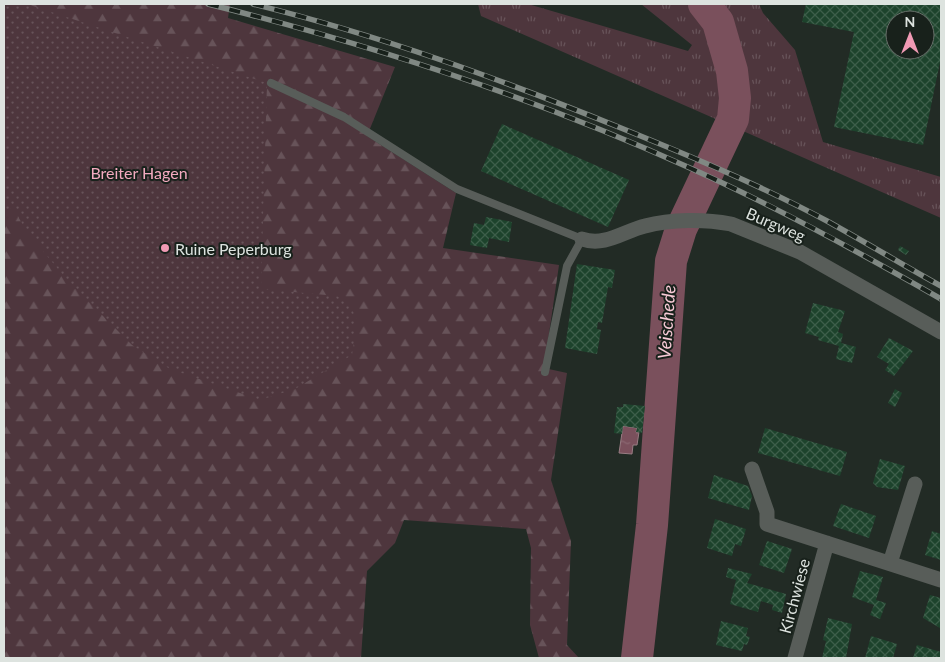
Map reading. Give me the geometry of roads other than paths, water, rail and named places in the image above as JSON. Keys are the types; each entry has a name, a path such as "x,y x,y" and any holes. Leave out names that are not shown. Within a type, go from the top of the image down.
{"street":[{"name":"Burgweg","path":"582,239 589,242 609,240 644,226 664,222 731,224 800,252 941,332"},
{"name":"Kirchwiese","path":"752,469 767,512 767,524 941,580"},
{"path":"890,563 915,484"},
{"name":"Kirchwiese","path":"795,658 827,543"}],"lane":[{"path":"271,83 344,117 457,188 582,239 567,266 545,372"}],"water":[{"path":"623,426 637,428 636,432 639,432 637,445 633,445 632,454 619,453"}],"waterway":[{"name":"Veischede","path":"637,658 652,525 671,261 681,229 733,119 735,98 732,71 718,22 704,4"}],"railway":[{"path":"208,4 392,55 513,96 632,143 690,168 786,214 941,299"},
{"path":"253,4 300,16 439,59 530,92 647,139 776,195 841,229 941,286"}],"place":[{"name":"Ruine Peperburg","path":"165,248"}],"park label":[{"name":"Breiter Hagen","path":"139,172"}]}
